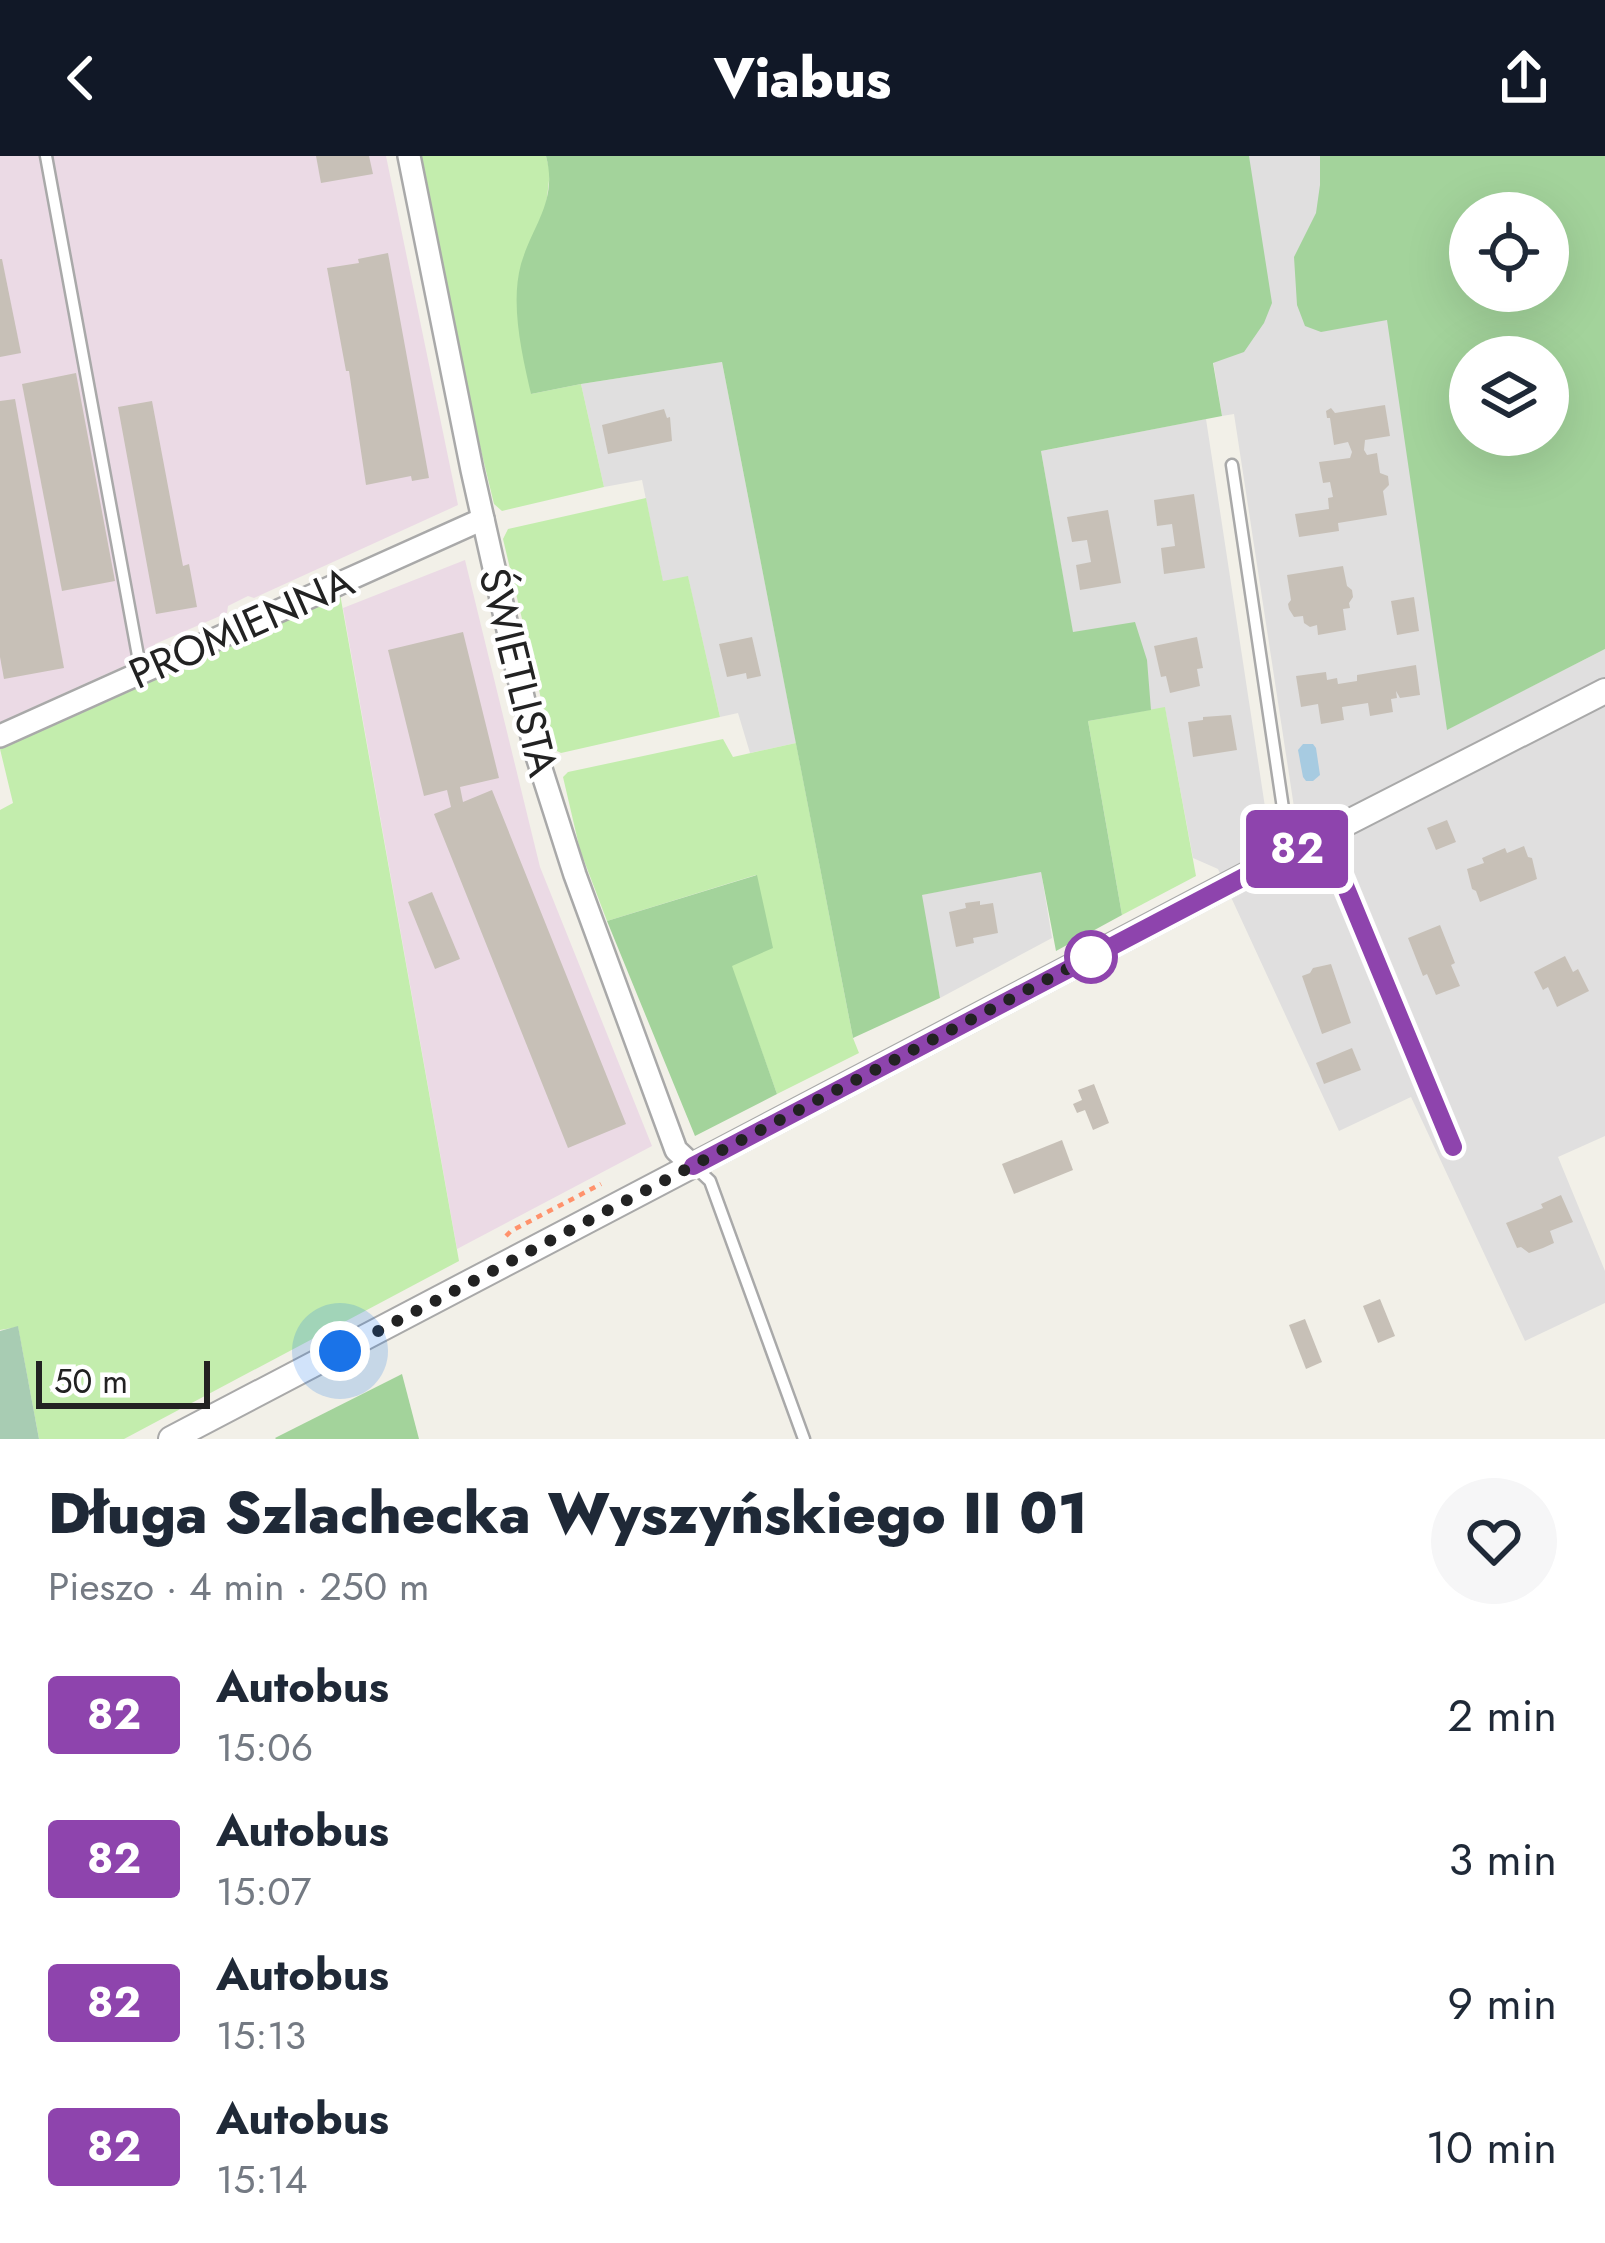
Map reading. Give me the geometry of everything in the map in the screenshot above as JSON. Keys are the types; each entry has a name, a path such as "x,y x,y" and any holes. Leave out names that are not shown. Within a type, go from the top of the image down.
{"street":[{"name":"ŚWIETLISTA","path":"409,156 535,750 676,1150 693,1166"},
{"name":"PROMIENNA","path":"0,736 483,519"},
{"path":"171,1439 1605,691"},
{"path":"1324,835 1453,1147"}],"lane":[{"path":"46,156 141,673"},
{"path":"1232,465 1284,815 1294,850"},
{"path":"693,1166 710,1181 804,1439"}],"shaded area":[{"path":"0,156 386,156 458,505 254,598 248,596 228,606 227,613 155,644 155,652 0,722"},
{"path":"1180,156 1364,156 1448,729 1605,649 1605,1136 1558,1157 1605,1271 1605,1303 1525,1341 1411,1097 1339,1131 1218,869 1193,858 1165,708 1088,721 1041,451 1206,419 1267,820 1294,807 1234,414 1222,416"},
{"path":"722,362 796,743 750,753 738,713 720,717 688,577 663,582 642,480 604,487 581,384"},
{"path":"465,560 540,867 652,1146 457,1249 343,608"},
{"path":"1041,871 1052,938 940,998 921,895"}],"green space":[{"path":"418,156 546,156 550,172 546,206 522,262 531,394 581,384 604,487 502,511 494,504"},
{"path":"546,156 1249,156 1272,303 1244,352 1213,363 1222,416 1041,451 1073,632 1135,622 1147,660 1151,710 1088,721 1122,915 1056,951 1041,872 922,895 940,998 853,1038 722,362 531,394 518,329 518,279 547,199"},
{"path":"1320,156 1605,156 1605,649 1447,730 1387,320 1321,332 1305,326 1297,305 1294,257 1316,213"},
{"path":"646,498 663,581 688,576 720,717 561,753 553,749 503,539 508,529"},
{"path":"340,594 459,1261 124,1439 39,1439 18,1327 0,1330 0,810 13,803 0,749"},
{"path":"1165,707 1196,876 1122,915 1088,721"},
{"path":"723,739 733,757 796,743 859,1053 777,1094 731,966 756,875 607,921 580,850 563,777 568,772"},
{"path":"757,875 773,948 732,966 777,1094 695,1136 607,921"},
{"path":"18,1326 39,1439 0,1439 0,1331"},
{"path":"402,1374 419,1439 275,1438"}],"water":[{"path":"1303,744 1316,748 1320,775 1313,781 1303,777 1298,750"}],"building":[{"path":"316,156 369,156 373,174 321,183"},
{"path":"388,253 429,478 412,481 411,476 366,485 327,268"},
{"path":"0,259 21,353 0,357"},
{"path":"76,373 115,581 62,591 22,384"},
{"path":"15,399 64,668 4,679 0,657 0,401"},
{"path":"152,401 183,566 189,564 197,607 156,614 118,407"},
{"path":"1385,405 1390,436 1365,440 1364,450 1367,455 1377,453 1380,473 1388,476 1389,485 1383,491 1387,515 1338,523 1339,531 1299,537 1295,514 1329,509 1328,498 1333,497 1330,482 1323,483 1319,462 1350,458 1352,452 1348,442 1334,445 1326,411"},
{"path":"664,409 670,417 672,441 608,454 602,425"},
{"path":"1194,494 1205,568 1164,574 1161,548 1175,546 1172,524 1157,526 1154,500"},
{"path":"1108,510 1121,583 1080,590 1076,565 1091,562 1087,540 1072,542 1067,517"},
{"path":"1343,566 1353,597 1350,608 1343,609 1346,630 1318,635 1317,625 1310,627 1303,616 1294,617 1289,609 1287,575"},
{"path":"1414,597 1419,631 1397,635 1391,601"},
{"path":"463,632 499,778 460,787 463,802 492,790 626,1124 568,1148 434,814 451,807 447,790 424,796 388,650"},
{"path":"752,637 761,676 727,677 719,644"},
{"path":"1197,637 1203,668 1197,669 1200,686 1170,693 1154,646"},
{"path":"1416,665 1420,695 1400,698 1396,691 1397,698 1391,699 1393,712 1370,716 1368,703 1342,707 1344,720 1321,724 1318,704 1301,707 1296,676 1326,672 1327,680 1337,678 1338,684 1357,681 1357,675"},
{"path":"1231,715 1237,750 1193,757 1188,722"},
{"path":"1447,820 1456,842 1436,850 1427,828"},
{"path":"1524,846 1537,879 1480,902 1467,869 1505,848 1507,853"},
{"path":"432,892 460,959 435,969 408,902"},
{"path":"980,901 980,905 993,903 998,933 956,947 949,912"},
{"path":"1440,925 1460,986 1436,995 1408,938"},
{"path":"1565,956 1589,991 1557,1007 1534,972"},
{"path":"1331,964 1351,1023 1322,1034 1302,976"},
{"path":"1352,1048 1361,1070 1324,1084 1316,1063"},
{"path":"1094,1084 1109,1123 1093,1130 1085,1110 1077,1113 1073,1104 1082,1100 1078,1090"},
{"path":"1062,1140 1073,1170 1014,1194 1002,1164"},
{"path":"1561,1195 1573,1222 1550,1231 1554,1243 1529,1253 1517,1248 1506,1223"},
{"path":"1380,1299 1395,1336 1378,1343 1363,1306"},
{"path":"1305,1319 1322,1362 1306,1369 1289,1325"}],"bus line":[{"name":"82","path":"693,1166 1324,835 1453,1147"}],"route":[{"path":"340,1351 1109,947 1091,957"}]}
